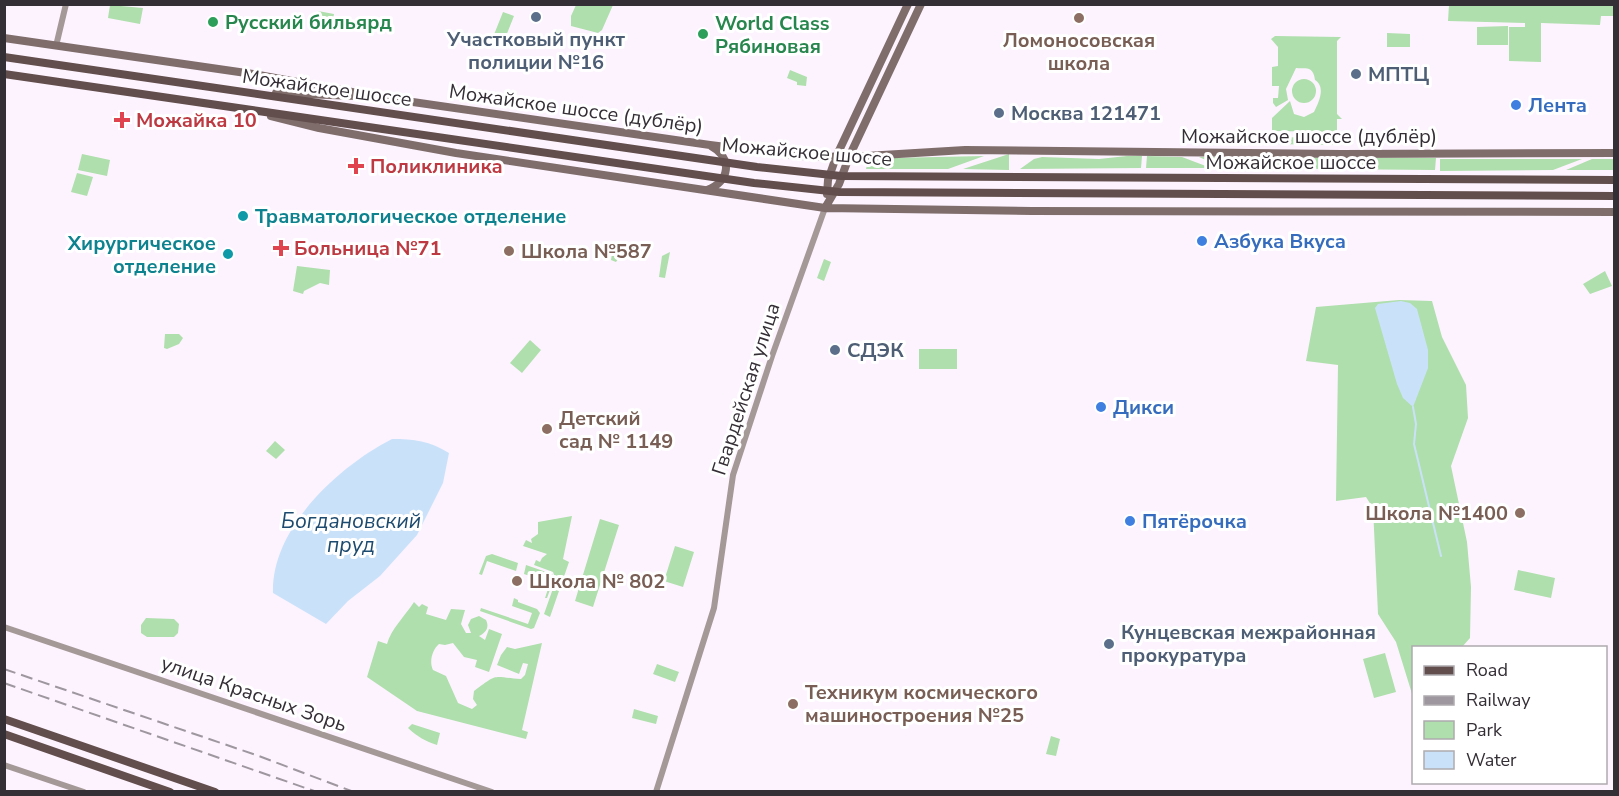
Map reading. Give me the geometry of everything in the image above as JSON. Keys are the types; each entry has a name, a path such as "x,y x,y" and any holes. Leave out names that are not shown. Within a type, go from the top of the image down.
{"main road":[{"path":"825,208 828,180 836,157 908,4"},
{"path":"825,208 921,4"},
{"name":"Можайское шоссе (дублёр)","path":"4,38 254,74 385,98 798,156 849,157 966,150 1330,154 1614,153"},
{"name":"Можайское шоссе","path":"4,57 757,167 841,176 1614,180"},
{"name":"Можайское шоссе","path":"4,74 754,183 866,193 1614,196"},
{"path":"247,92 385,98"},
{"path":"243,110 319,128 456,153 825,208 1032,211 1614,212"},
{"path":"702,191 722,181 726,172 726,161 710,145"},
{"path":"4,719 215,792"},
{"path":"4,734 170,792"}],"street":[{"path":"56,45 66,4"},
{"name":"Гвардейская улица","path":"656,792 714,608 733,475 825,208"},
{"name":"улица Красных Зорь","path":"4,627 492,792"},
{"path":"4,765 84,792"}],"green space":[{"path":"110,5 143,8 140,24 108,18"},
{"path":"576,5 613,5 602,30 598,33 571,26 571,16"},
{"path":"1449,5 1614,5 1614,16 1601,16 1600,25 1541,23 1541,62 1509,61 1509,27 1525,27 1525,23 1448,21"},
{"path":"318,11 334,14 332,24 316,21"},
{"path":"503,12 514,16 504,41 493,37"},
{"path":"1508,26 1508,45 1477,45 1477,27"},
{"path":"1387,33 1410,34 1410,47 1387,47"},
{"path":"1275,36 1341,37 1337,41 1337,114 1342,119 1337,119 1337,132 1272,131 1272,118 1290,101 1294,114 1304,117 1314,112 1321,91 1311,70 1296,68 1286,89 1288,100 1276,107 1273,98 1278,98 1279,86 1272,86 1272,67 1278,66 1278,47 1271,39"},
{"path":"790,70 807,77 806,86 797,85 797,82 787,78"},
{"path":"1304,79 1309,80 1315,86 1315,96 1309,102 1304,103 1299,102 1293,96 1292,91 1293,86 1299,80"},
{"path":"1273,137 1335,138 1335,145 1272,144"},
{"path":"82,154 110,160 107,176 78,170"},
{"path":"1009,154 1009,170 963,169"},
{"path":"984,156 948,169 866,169 868,161 890,158"},
{"path":"1142,156 1141,168 1020,169 1034,159 1042,157 1099,159"},
{"path":"1147,156 1182,157 1211,168 1146,168"},
{"path":"1199,157 1436,158 1435,170 1224,168"},
{"path":"1440,159 1582,159 1553,170 1440,171"},
{"path":"1592,159 1614,159 1614,170 1566,170"},
{"path":"77,173 93,177 87,196 71,192"},
{"path":"614,242 638,246 630,252 624,250 616,262 611,260"},
{"path":"670,252 665,278 659,277 662,256"},
{"path":"824,259 831,262 824,281 817,278"},
{"path":"297,266 330,270 329,285 320,283 304,291 303,294 293,291"},
{"path":"1605,271 1612,286 1590,294 1583,284"},
{"path":"1399,300 1432,301 1442,337 1466,385 1468,418 1451,466 1467,542 1471,587 1470,638 1463,646 1412,646 1412,694 1396,642 1378,614 1373,508 1366,497 1336,501 1338,365 1306,361 1316,307"},
{"path":"165,334 179,334 183,338 179,344 167,349 164,348"},
{"path":"530,340 541,350 522,373 510,363"},
{"path":"919,349 957,349 957,369 919,369"},
{"path":"275,441 285,450 276,459 266,451"},
{"path":"572,516 563,559 569,562 550,617 544,614 556,580 553,572 534,565 536,560 540,562 547,554 523,546 526,540 532,543 531,539 538,534 538,522"},
{"path":"600,519 619,525 593,607 575,601"},
{"path":"675,546 694,552 683,587 664,581"},
{"path":"492,554 518,563 516,571 487,561 482,575 479,574 486,556"},
{"path":"526,565 552,574 554,579 547,598 545,598 550,583 524,574"},
{"path":"1518,570 1555,578 1551,598 1514,590"},
{"path":"514,598 518,602 537,609 540,613 534,628 531,629 480,611 481,608 528,624 532,613 512,606"},
{"path":"414,602 419,607 422,604 428,607 426,614 446,620 451,609 465,610 461,624 466,633 471,633 468,625 471,619 479,616 487,623 486,630 479,636 485,640 489,629 502,634 489,672 475,667 477,660 464,657 453,643 439,644 433,653 431,663 433,670 446,676 458,703 472,709 477,705 473,699 474,691 492,678 521,679 525,675 528,664 523,663 519,674 497,665 507,647 515,649 542,643 522,730 528,732 526,739 417,711 367,677 378,641 387,644 395,628"},
{"path":"146,618 174,619 179,624 178,633 174,637 147,637 141,633 141,625"},
{"path":"1385,653 1396,692 1374,698 1363,659"},
{"path":"657,664 679,672 675,682 653,674"},
{"path":"634,709 658,716 656,724 632,718"},
{"path":"412,724 440,733 437,745 408,728"},
{"path":"1051,736 1060,739 1056,756 1046,754"}],"water":[{"path":"1401,301 1410,303 1417,309 1428,350 1428,368 1413,407 1403,398 1397,384 1375,308 1378,304"},
{"name":"Богдановский пруд","path":"392,439 422,442 449,453 443,483 417,535 380,576 348,601 326,624 273,593 275,569 283,545 312,502 331,482 351,465"}],"waterway":[{"path":"1413,407 1416,424 1414,444 1441,556"}],"railway":[{"path":"4,669 259,756 354,792"},
{"path":"4,683 317,792"}],"place":[{"name":"Участковый пункт полиции №16","path":"536,17"},
{"name":"Ломоносовская школа","path":"1079,18"},
{"name":"Русский бильярд","path":"213,22"},
{"name":"World Class Рябиновая","path":"703,34"},
{"name":"МПТЦ","path":"1356,74"},
{"name":"Лента","path":"1516,105"},
{"name":"Москва 121471","path":"999,113"},
{"name":"Можайка 10","path":"122,120"},
{"name":"Поликлиника","path":"356,166"},
{"name":"Травматологическое отделение","path":"243,216"},
{"name":"Азбука Вкуса","path":"1202,241"},
{"name":"Больница №71","path":"281,248"},
{"name":"Школа №587","path":"509,251"},
{"name":"Хирургическое отделение","path":"228,254"},
{"name":"СДЭК","path":"835,350"},
{"name":"Дикси","path":"1101,407"},
{"name":"Детский сад № 1149","path":"547,429"},
{"name":"Школа №1400","path":"1520,513"},
{"name":"Пятёрочка","path":"1130,521"},
{"name":"Школа № 802","path":"517,581"},
{"name":"Кунцевская межрайонная прокуратура","path":"1109,644"},
{"name":"Техникум космического машиностроения №25","path":"793,704"}]}
